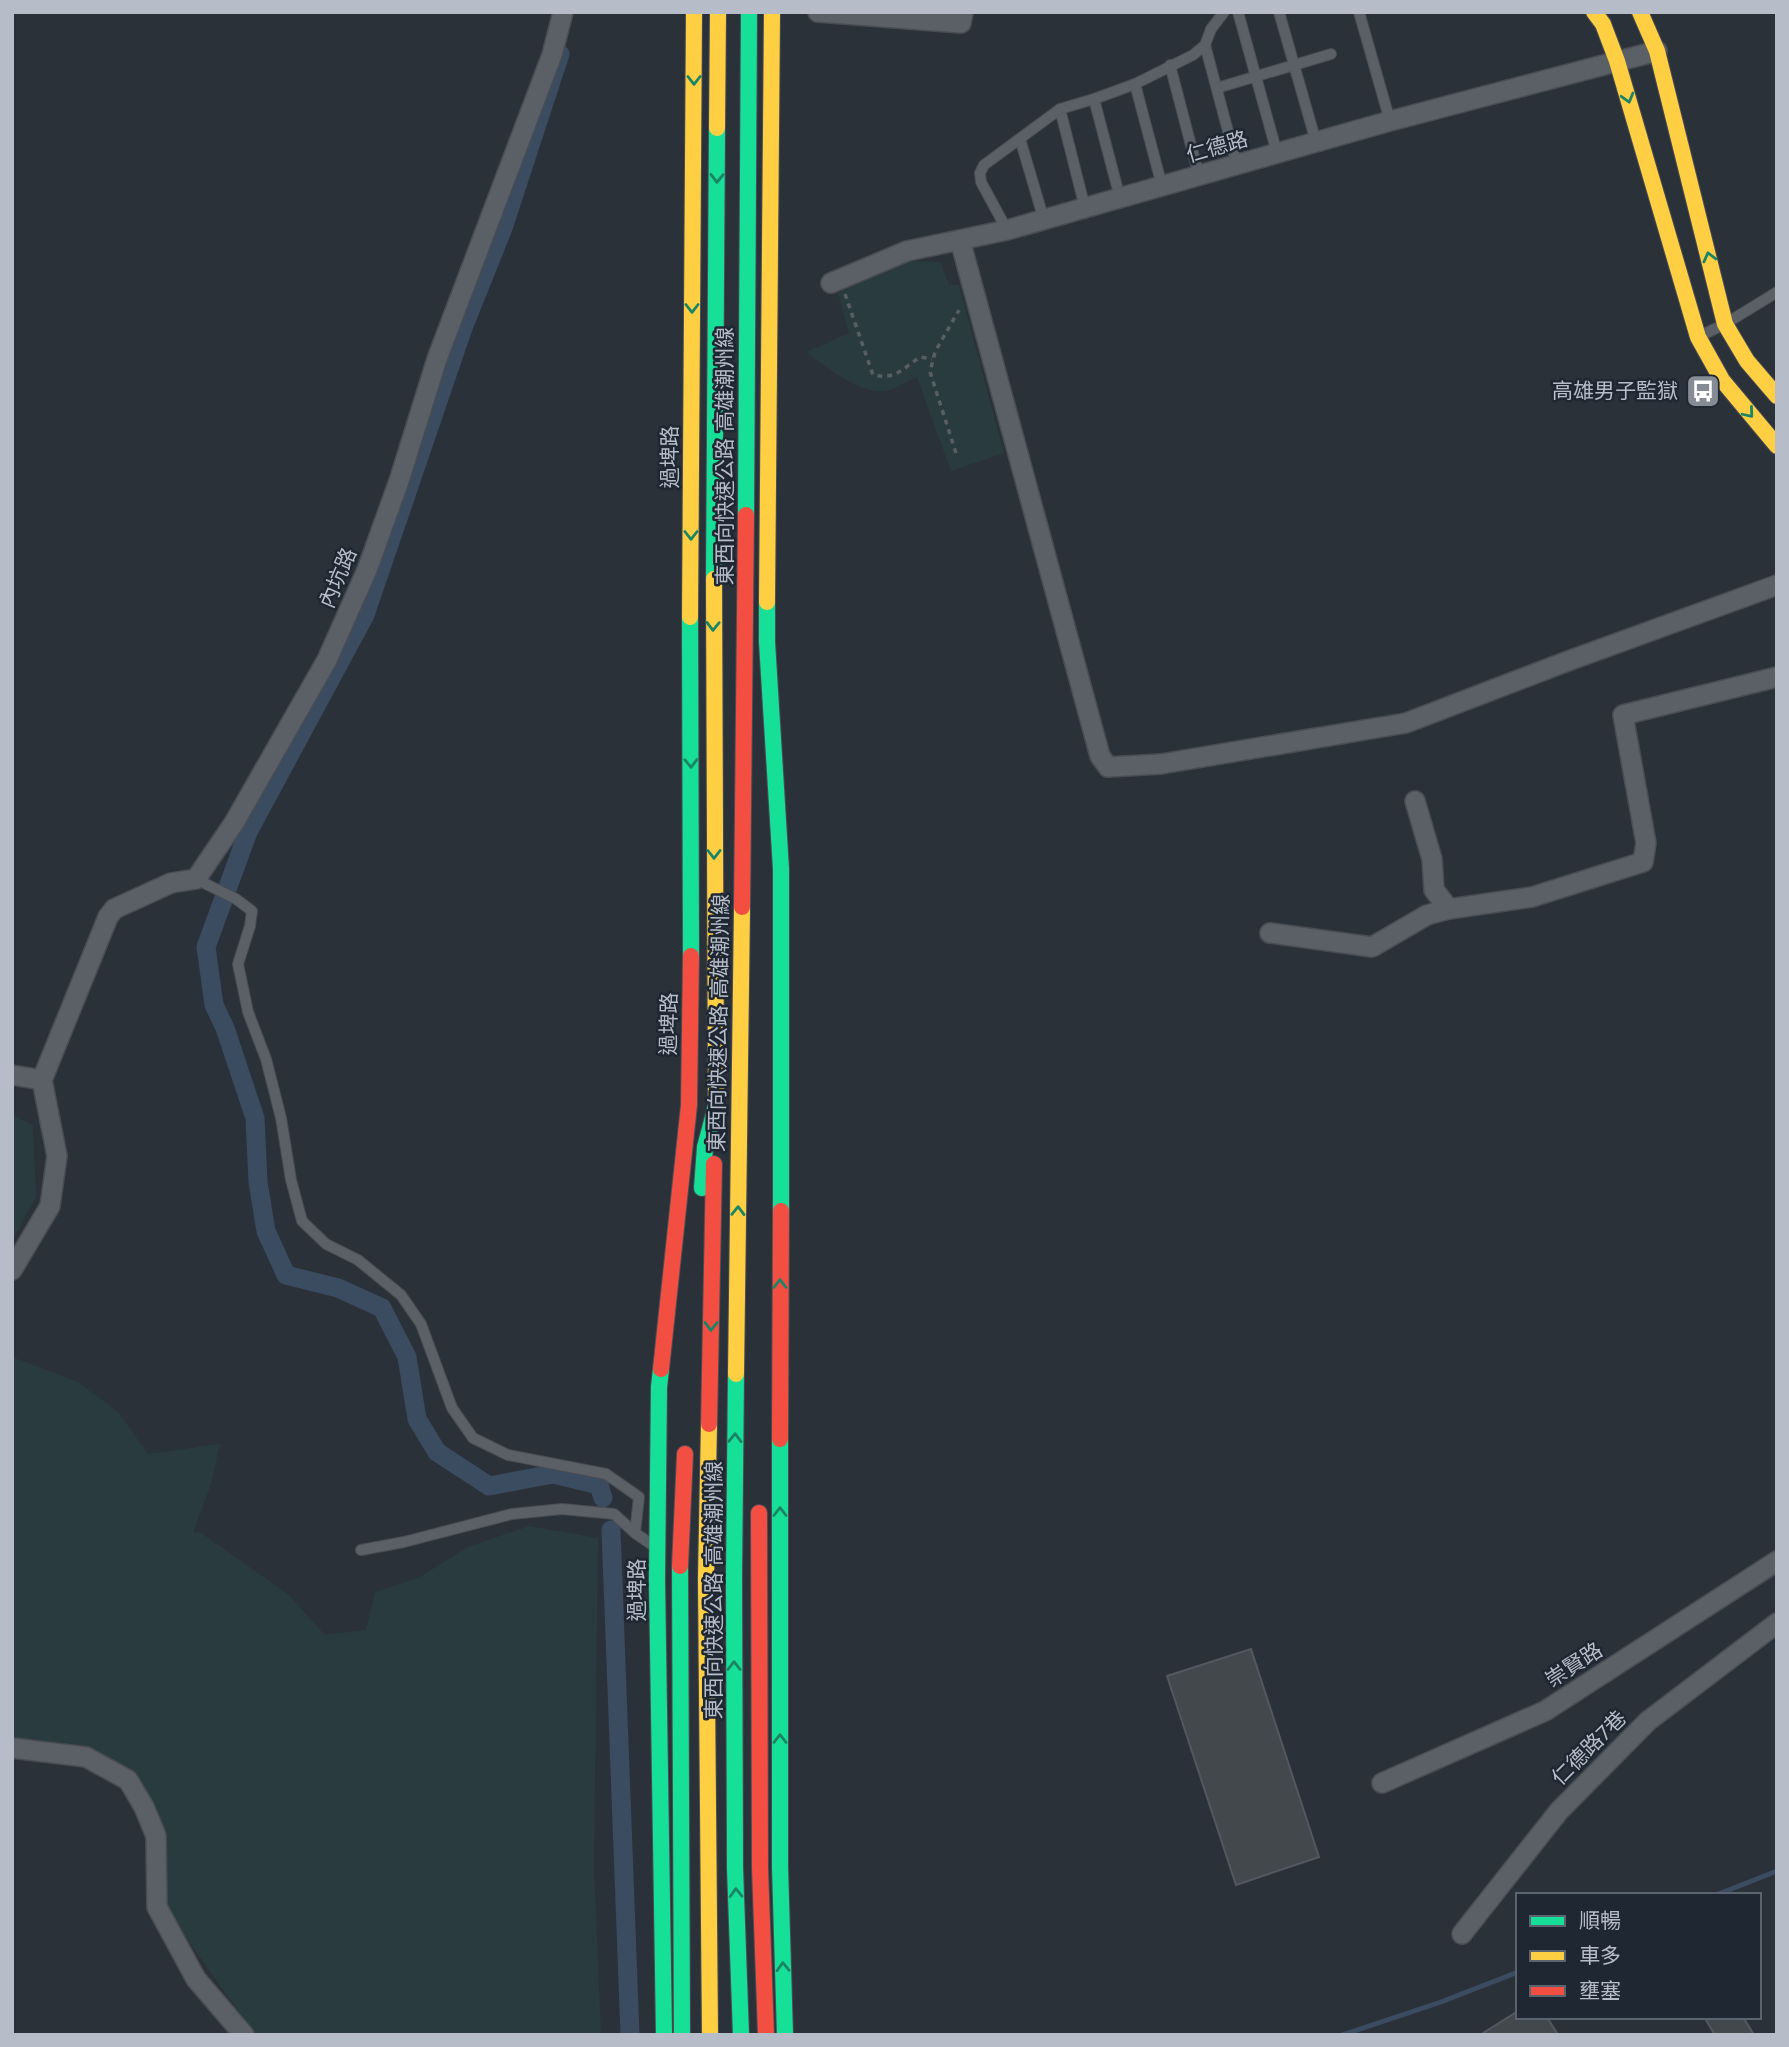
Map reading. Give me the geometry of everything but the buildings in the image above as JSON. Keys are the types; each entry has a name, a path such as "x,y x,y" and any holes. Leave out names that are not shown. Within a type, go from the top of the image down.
{"main road":[{"name":"過埤路","path":"664,2035 658,1549 659,1387 689,1105 694,12"},
{"name":"東西向快速公路 高雄潮州線","path":"710,2035 706,1578 716,1105 713,642 718,12"},
{"name":"東西向快速公路 高雄潮州線","path":"741,2035 735,1868 734,1563 745,643 749,12"},
{"path":"772,12 767,642 781,869 780,1867 785,2035"},
{"path":"1594,12 1603,24 1617,61 1698,337 1722,380 1777,446"},
{"path":"1640,12 1657,51 1725,324 1747,361 1777,396"},
{"path":"745,643 757,970"},
{"path":"696,1280 705,1147 716,1105"},
{"path":"682,2035 679,1580 685,1442"},
{"path":"759,1493 760,1868 766,2035"}],"street":[{"name":"內坑路","path":"196,879 234,824 327,660 367,570 399,481 437,359 552,55 563,12"},
{"path":"818,12 961,23 962,12"},
{"name":"仁德路","path":"836,281 907,251 1007,230 1390,121 1657,51"},
{"path":"960,240 1100,756 1108,767 1161,764 1406,723 1777,585"},
{"path":"1270,933 1372,947 1427,915 1449,909 1532,897 1643,862 1646,843 1623,715 1777,677"},
{"path":"1415,800 1432,859 1434,890 1449,909"},
{"path":"12,1270 50,1206 57,1156 41,1080 108,917 114,909 171,883 196,879"},
{"path":"12,1075 41,1080"},
{"name":"崇賢路","path":"1382,1783 1545,1711 1777,1561"},
{"name":"仁德路7巷","path":"1462,1934 1559,1811 1648,1721 1777,1623"},
{"path":"12,1748 86,1757 128,1780 144,1807 156,1836 157,1907 196,1979 244,2035"}],"lane":[{"path":"1007,230 981,182 980,173 984,165 1060,109 1135,84 1193,55 1205,45 1211,29 1224,12"},
{"path":"1238,12 1277,153"},
{"path":"1279,12 1316,142"},
{"path":"1359,12 1390,121"},
{"path":"1205,45 1237,165"},
{"path":"1217,88 1331,54"},
{"path":"1170,65 1199,176"},
{"path":"1135,84 1162,186"},
{"path":"1094,99 1120,198"},
{"path":"1060,109 1085,208"},
{"path":"1020,139 1044,219"},
{"path":"1698,337 1777,292"},
{"path":"196,879 236,899 252,911 238,964 248,1013 266,1059 281,1118 291,1180 302,1222 326,1244 358,1260 401,1295 421,1324 452,1408 473,1438 508,1455 606,1474 639,1497 635,1533"},
{"path":"361,1550 404,1542 512,1514 562,1509 614,1514 658,1549"}],"path":[{"path":"836,281 873,375 887,378 920,357 932,359"},
{"path":"956,453 930,372 932,359 963,302 975,295"}],"shaded area":[{"path":"904,261 940,262 949,285 959,285 1004,453 951,471 917,377 886,391 866,389 844,378 806,352 849,333 838,293"},
{"path":"12,1114 33,1126 36,1197 12,1241"},
{"path":"12,1357 78,1382 118,1412 148,1454 220,1444 211,1484 193,1533 200,1532 289,1595 325,1635 366,1630 375,1592 418,1578 468,1547 529,1526 598,1538 594,1868 601,2035 256,2035 165,1909 165,1871 124,1789 61,1756 12,1746"}],"waterway":[{"path":"560,54 503,228 463,328 365,615 248,832 206,947 214,1005 225,1028 255,1118 258,1182 266,1231 286,1275 338,1288 382,1308 407,1357 417,1419 437,1452 489,1486 553,1474 599,1485 603,1498"},
{"path":"611,1530 630,2035"},
{"path":"1721,1893 1777,1871"},
{"path":"1342,2035 1441,2002 1516,1973"}],"traffic: fast":[{"path":"746,515 749,12"},
{"path":"714,579 717,128"},
{"path":"767,602 781,869 781,1211"},
{"path":"690,617 691,956"},
{"path":"702,1188 705,1147 716,1106"},
{"path":"661,1369 657,1580 664,2035"},
{"path":"736,1374 735,1868 741,2035"},
{"path":"780,1439 780,1867 785,2035"},
{"path":"680,1566 682,2035"}],"traffic: slow":[{"path":"690,617 694,12"},
{"path":"717,128 718,12"},
{"path":"767,602 772,12"},
{"path":"1594,12 1603,24 1617,61 1698,337 1722,380 1777,446"},
{"path":"1640,12 1657,51 1725,324 1747,361 1777,396"},
{"path":"714,579 716,1097"},
{"path":"736,1374 742,907"},
{"path":"709,1424 706,1578 710,2035"}],"traffic: jam":[{"path":"742,907 746,515"},
{"path":"661,1369 689,1105 691,956"},
{"path":"709,1424 714,1164"},
{"path":"780,1439 781,1211"},
{"path":"680,1566 685,1454"},
{"path":"759,1513 760,1868 766,2035"}],"place":[{"name":"高雄男子監獄","path":"1703,391"}]}
